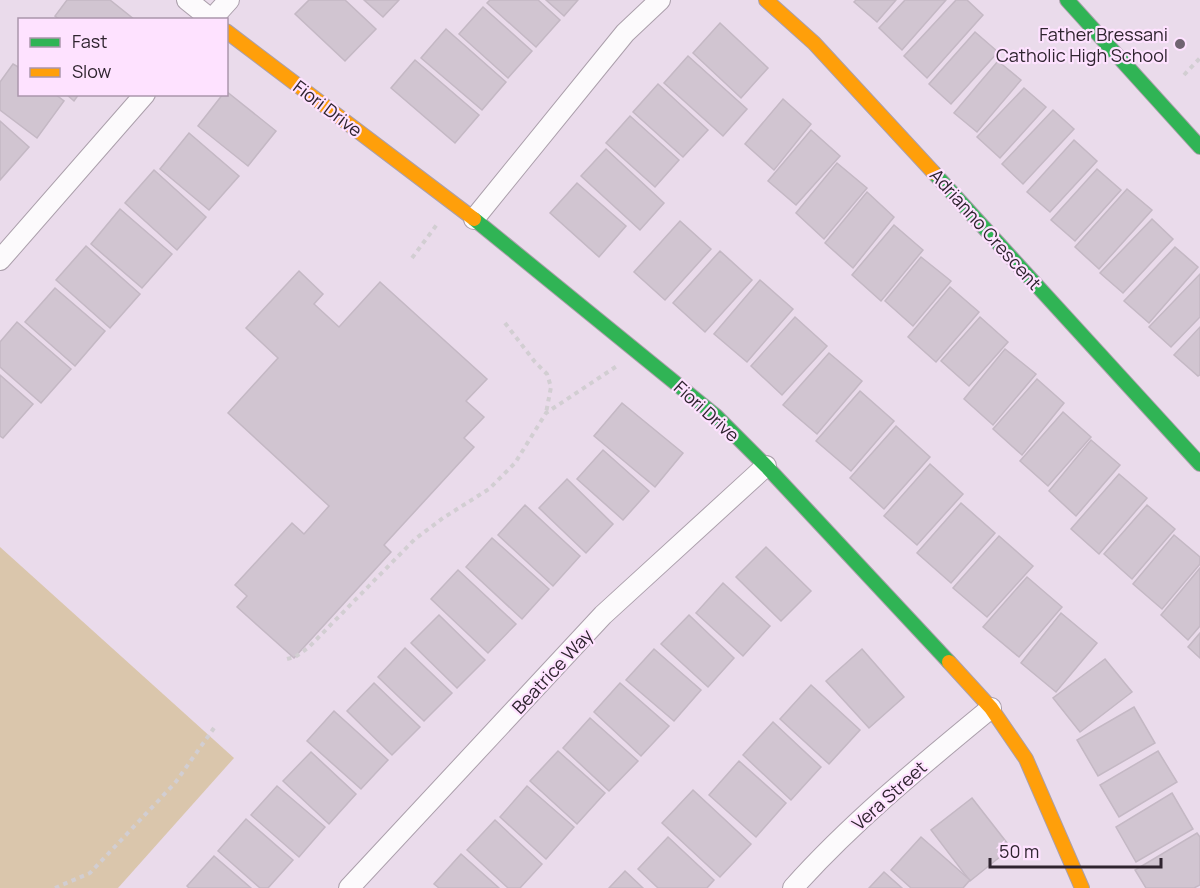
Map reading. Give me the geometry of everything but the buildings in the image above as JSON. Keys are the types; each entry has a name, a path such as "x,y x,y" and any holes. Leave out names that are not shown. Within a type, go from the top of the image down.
{"street":[{"path":"187,0 210,18"},
{"path":"212,18 229,0"},
{"path":"474,219 625,33 660,0"},
{"name":"Adrianno Crescent","path":"766,0 814,43 854,85 1200,464"},
{"path":"1068,0 1200,147"},
{"name":"Fiori Drive","path":"228,33 474,219 716,416 766,466 886,592 991,708 1026,759 1082,888"},
{"path":"0,260 143,96"},
{"name":"Beatrice Way","path":"349,888 603,615 766,466"},
{"name":"Vera Street","path":"793,888 893,790 991,708"}],"path":[{"path":"1184,75 1200,58"},
{"path":"412,258 453,203"},
{"path":"287,659 296,657 308,648 415,539 489,489 515,463 546,413 551,387 547,374 505,323"},
{"path":"546,413 613,368 643,356"},
{"path":"55,888 90,873 175,783 214,728"}],"shaded area":[{"path":"0,547 234,758 118,888 0,888"}],"traffic: fast":[{"path":"1067,0 1200,147"},
{"path":"934,173 1200,464"},
{"path":"474,219 716,416 766,466 949,662"}],"traffic: slow":[{"path":"766,0 814,43 934,173"},
{"path":"228,33 474,219"},
{"path":"949,662 991,708 1026,759 1082,888"}],"place":[{"name":"Father Bressani Catholic High School","path":"1180,44"}]}
